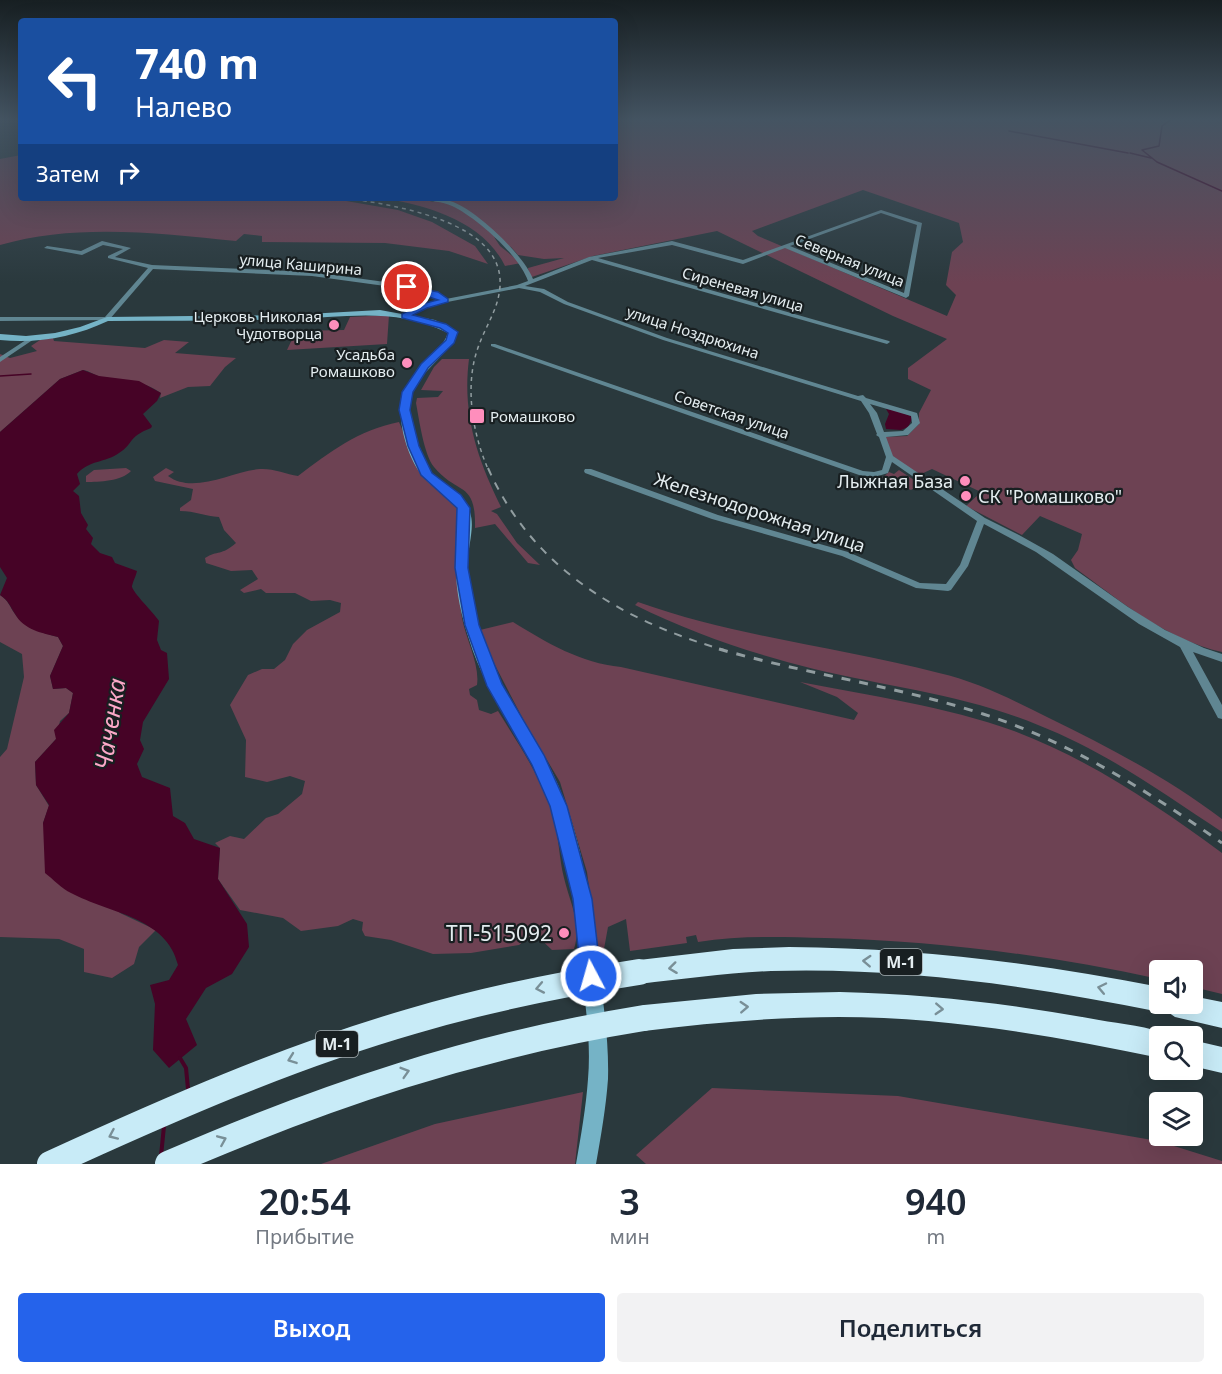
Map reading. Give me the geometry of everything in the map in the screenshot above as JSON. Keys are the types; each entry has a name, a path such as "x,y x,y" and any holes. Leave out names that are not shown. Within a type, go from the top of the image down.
{"highway":[{"name":"М-1","path":"50,1164 196,1098 351,1039 538,988 639,972 707,963 788,959 941,964 1018,974 1149,998"},
{"path":"168,1164 288,1112 419,1068 544,1035 714,1009 795,1004 950,1010 1028,1020 1149,1043"},
{"path":"1203,1011 1222,1015"},
{"path":"1203,1056 1222,1060"}],"street":[{"path":"441,201 453,203 508,247 523,263 531,282"},
{"name":"Северная улица","path":"882,211 920,224 906,296 784,246 882,211"},
{"name":"улица Каширина","path":"47,248 82,253 102,243 128,248 110,257 152,267 312,274 407,287 435,294 445,301"},
{"path":"405,316 424,306 519,286 591,258 672,243 742,262 784,246"},
{"name":"Сиреневая улица","path":"591,258 887,342"},
{"path":"0,336 34,338 85,328 107,319 152,267"},
{"name":"улица Ноздрюхина","path":"519,286 542,290 566,303 675,342 861,396 914,415 915,423 905,433 880,435"},
{"path":"0,319 290,317 380,312 443,326 453,332 450,341 416,376 408,392 405,410 421,466 427,475 456,498 464,508 461,568 467,606 477,644 495,686 538,761 559,806 582,899 598,1048 598,1078 586,1164"},
{"path":"0,360 34,338"},
{"name":"Советская улица","path":"493,345 861,473 880,474 889,464 890,457"},
{"path":"861,396 873,413 890,457 982,520 1042,551 1135,618 1198,652 1222,658"},
{"name":"Железнодорожная улица","path":"588,471 715,517 845,554 920,586 948,588 964,566 982,520"},
{"path":"1184,645 1222,715"}],"shaded area":[{"path":"0,174 18,174 18,201 346,201 398,210 432,222 475,246 488,264 449,251 385,243 262,242 262,236 244,234 236,241 147,233 87,232 29,238 0,245"},
{"path":"618,174 1222,174 1222,652 1163,629 1075,568 1071,560 1078,550 1082,534 1040,516 1022,535 966,506 981,492 932,469 919,475 891,455 884,437 907,436 919,424 919,413 931,390 908,379 908,368 947,339 893,316 717,231 593,256 529,278 528,268 564,258 544,259 518,255 511,247 494,237 500,246 521,263 505,266 483,237 468,227 435,211 399,201 618,201","holes":["863,190 959,223 963,242 952,252 946,285 956,295 947,316 758,236 752,231"]},
{"path":"389,315 387,344 287,350 296,331 344,330 350,317"},
{"path":"53,338 54,341 145,348 164,340 189,342 175,353 236,358 225,367 210,386 188,387 160,398 161,393 148,386 101,377 83,370 60,379 0,432 0,354 10,358 37,351 31,346 40,340"},
{"path":"442,359 469,359 468,398 473,435 485,471 501,507 491,511 497,514 517,543 540,565 528,563 495,524 475,528 475,513 469,495 443,476 430,461 422,436 416,403 417,398 438,397 443,391 421,390 434,367"},
{"path":"399,422 422,476 461,511 458,564 460,605 477,677 477,685 469,689 470,695 477,700 479,710 491,714 498,711 544,790 556,826 564,878 576,922 574,949 552,950 534,933 519,945 471,953 433,954 391,940 365,936 362,930 363,922 353,919 338,926 301,931 283,918 240,910 218,879 220,848 215,843 230,836 244,839 266,818 278,814 302,794 305,781 290,776 267,782 245,777 246,740 230,705 248,675 262,669 274,669 285,660 293,644 307,630 340,612 341,603 330,600 311,601 295,593 266,593 261,589 244,593 240,590 258,579 252,570 231,571 206,563 205,558 227,550 236,543 224,530 219,517 180,511 180,508 191,500 193,489 155,481 153,477 166,468 174,472 168,476 189,483 201,483 260,469 298,476 333,450 357,436"},
{"path":"126,468 131,471 122,477 86,482 86,476 94,470"},
{"path":"899,470 920,484 911,490 882,478 889,472 894,474"},
{"path":"0,595 23,623 58,637 63,646 50,676 53,689 66,688 73,693 69,713 60,721 56,739 35,762 36,785 49,806 43,823 120,913 156,930 139,947 134,964 112,978 84,972 84,949 59,939 0,937 0,757 7,749 24,677 22,654 0,642"},
{"path":"638,602 712,624 901,664 981,686 1094,740 1160,777 1222,819 1222,832 1110,760 1063,735 1038,725 983,706 768,657 678,625 635,605"},
{"path":"513,622 578,657 854,720 858,713 837,697 800,682 935,708 1014,731 1069,755 1148,801 1222,853 1222,994 1203,989 1203,960 1149,960 1149,977 1035,956 909,942 745,937 698,942 696,935 686,937 687,943 630,951 626,919 608,927 604,949 597,949 587,872 560,782 524,721 484,644 480,630"},
{"path":"712,1088 898,1096 1149,1139 1149,1146 1174,1146 1222,1161 1222,1164 646,1164 636,1155"},
{"path":"583,1092 575,1164 321,1164 435,1124"}],"water":[{"path":"83,370 99,376 139,381 161,393 157,401 143,414 152,426 151,428 134,437 124,450 114,456 82,469 77,474 80,484 73,491 79,496 81,513 88,525 86,529 93,538 91,544 100,553 112,557 115,563 137,571 132,584 133,589 159,621 157,640 161,650 167,653 169,679 143,722 140,740 144,749 137,764 142,777 170,788 173,816 185,823 194,839 220,848 218,879 247,924 249,947 232,974 206,988 186,1019 197,1045 169,1068 153,1050 155,1004 150,985 169,980 178,965 172,949 162,936 149,926 71,893 45,873 43,823 49,805 36,785 35,762 56,739 54,730 69,713 73,693 66,688 53,689 50,676 63,646 58,637 23,624 0,595 7,578 0,567 0,432 60,379"},
{"path":"886,409 913,417 908,427 901,430 886,429 885,424 889,414"}],"waterway":[{"path":"1185,174 1222,191"},
{"name":"Чаченка","path":"0,376 31,374"},
{"name":"Чаченка","path":"180,1058 186,1068 188,1089"},
{"name":"Чаченка","path":"161,1156 164,1126"}],"railway":[{"path":"364,201 393,206 447,222 470,234 488,250 498,270 498,301 474,360 471,391 474,424 488,469"},
{"path":"488,468 507,503 529,535 555,562 584,586 650,623 724,650"},
{"path":"719,649 951,704 1015,725 1077,753 1137,787 1222,843"}],"place":[{"name":"Церковь Николая Чудотворца","path":"334,325"},
{"name":"Усадьба Ромашково","path":"407,363"},
{"name":"Ромашково","path":"477,416"},
{"name":"Лыжная База","path":"965,481"},
{"name":"СК \"Ромашково\"","path":"966,496"},
{"name":"ТП-515092","path":"564,933"}],"route":[{"path":"407,287 435,294 445,301 418,308 405,316 443,326 453,332 450,341 416,376 408,392 405,410 413,446 427,475 456,498 464,508 461,568 467,606 477,644 495,686 538,761 559,806 582,899 591,976"}]}
